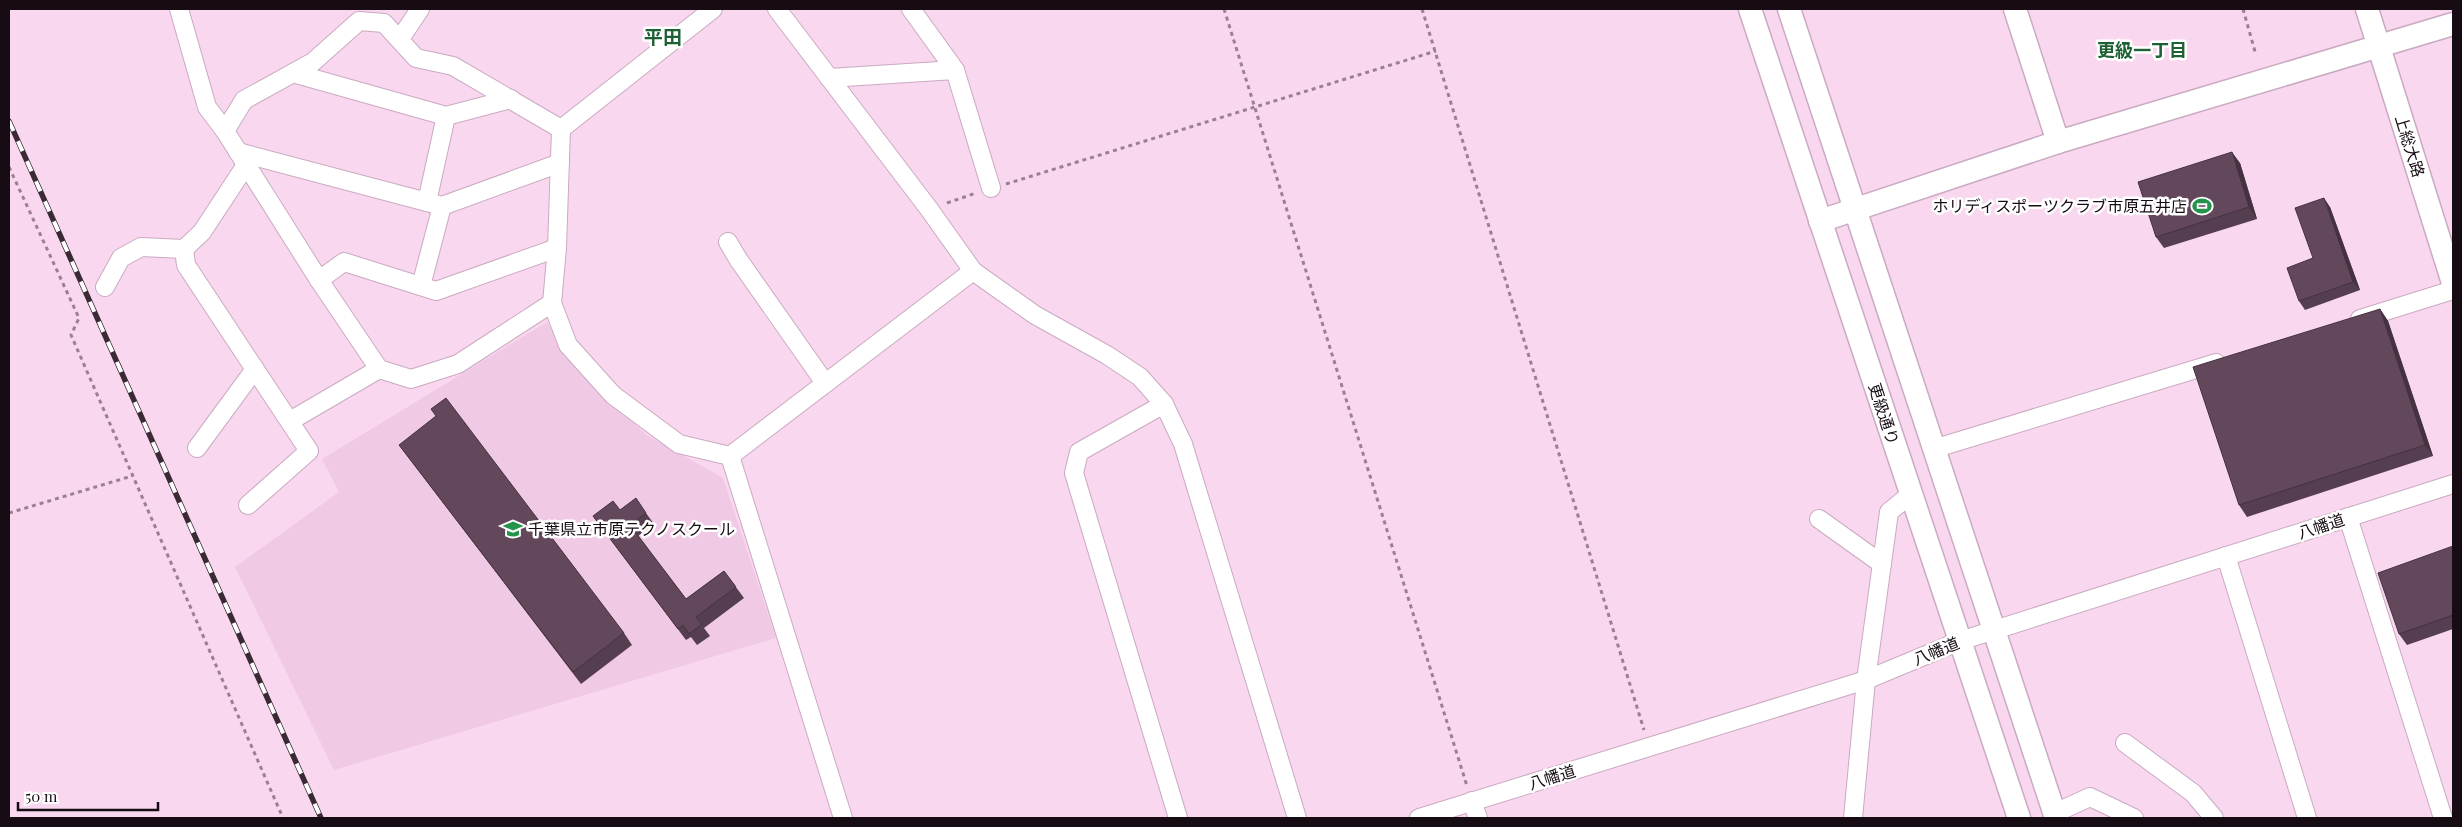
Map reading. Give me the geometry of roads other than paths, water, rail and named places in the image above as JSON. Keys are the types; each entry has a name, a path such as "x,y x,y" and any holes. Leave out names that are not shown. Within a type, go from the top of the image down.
{"street":[{"path":"178,9 208,107 318,280 379,369 412,379 458,364 552,302"},
{"path":"400,39 420,9"},
{"path":"561,129 713,9"},
{"path":"777,9 929,209 973,271 1035,314 1107,355 1140,377 1164,404 1183,444 1298,818"},
{"path":"912,9 955,70 991,188"},
{"name":"更級通り","path":"1750,9 2019,818"},
{"path":"1789,9 2056,816 2090,797 2134,818"},
{"path":"2015,9 2058,142"},
{"name":"上総大路","path":"2367,9 2453,283"},
{"path":"225,131 244,100 313,62 357,15 384,23 416,58 453,66 561,129"},
{"path":"1820,221 2058,142 2453,24"},
{"path":"829,78 955,70"},
{"path":"293,72 446,116 511,99"},
{"path":"420,286 446,116"},
{"path":"561,129 557,248 552,302 568,345 614,395 679,444 730,456"},
{"path":"242,158 434,204 560,163"},
{"path":"104,287 121,258 141,247 184,249 202,232 242,158"},
{"path":"728,242 825,384"},
{"path":"318,280 344,262 436,291 557,248"},
{"path":"184,249 186,265 309,450 248,505"},
{"path":"730,456 973,271"},
{"path":"2340,325 2453,290"},
{"path":"1933,449 2236,357"},
{"path":"197,448 255,369"},
{"path":"290,421 379,369"},
{"path":"1164,404 1079,452 1074,473 1178,818"},
{"path":"730,456 843,818"},
{"name":"八幡道","path":"1420,818 1866,680 1960,641 2453,484"},
{"path":"1853,818 1866,680 1889,512 1911,494"},
{"path":"2348,517 2443,818"},
{"path":"1818,519 1882,564"},
{"path":"2226,556 2307,818"},
{"path":"2125,743 2193,793 2210,817"},
{"path":"1472,801 1478,818"}],"railway":[{"path":"9,121 321,818"}],"place":[{"name":"ホリディスポーツクラブ市原五井店","path":"2202,206"},
{"name":"千葉県立市原テクノスクール","path":"513,529"}],"district":[{"name":"平田","path":"663,37"},
{"name":"更級一丁目","path":"2142,51"}]}
